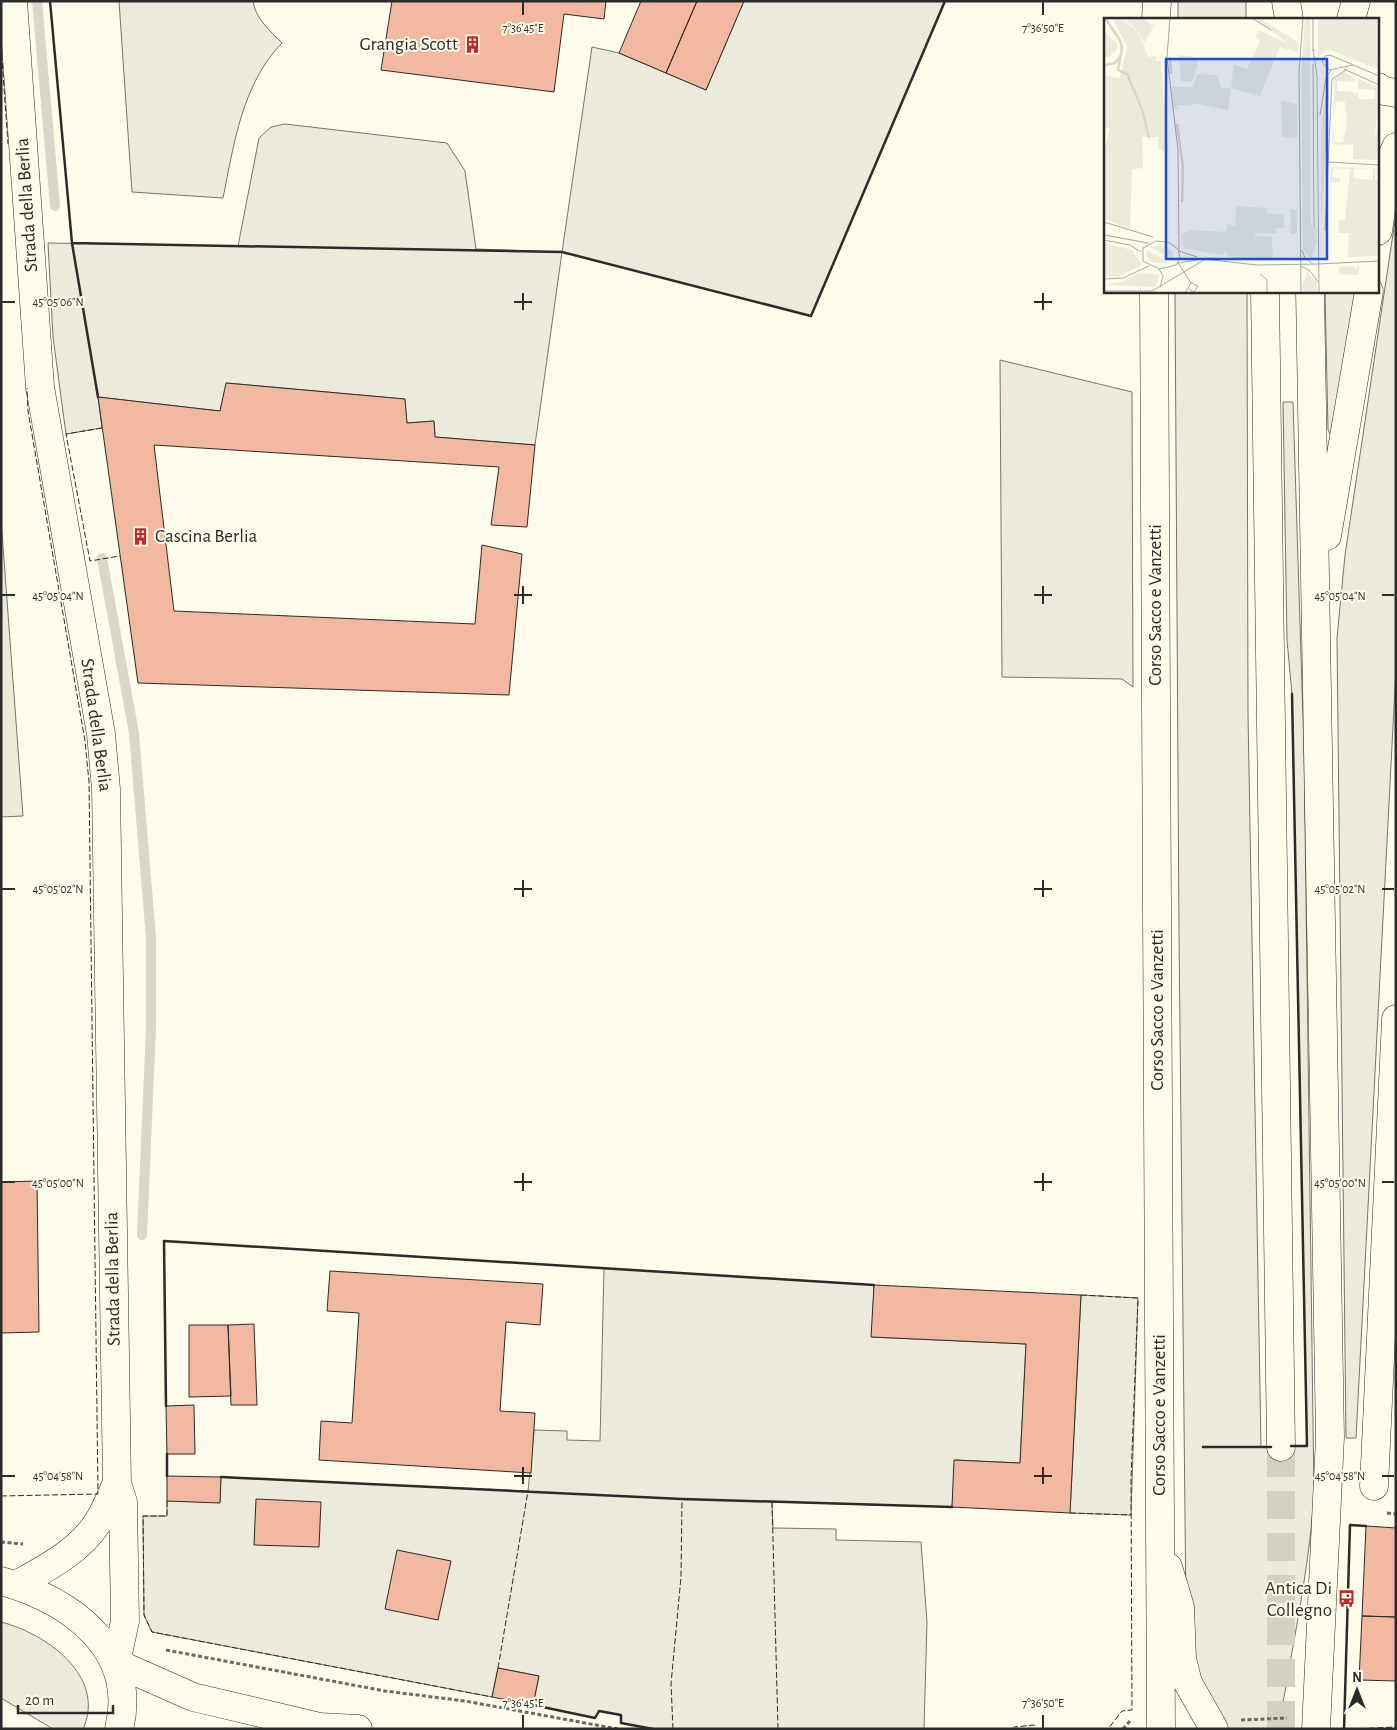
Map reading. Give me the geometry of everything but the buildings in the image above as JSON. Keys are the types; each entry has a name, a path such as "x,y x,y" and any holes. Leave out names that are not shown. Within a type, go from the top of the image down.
{"main road":[{"name":"Strada della Berlia","path":"12,1 40,387 101,734 106,789 117,1483 124,1502 125,1621 116,1663"},
{"path":"1156,18 1157,1"},
{"path":"1270,18 1271,1"},
{"path":"1286,1 1289,18"},
{"path":"1351,18 1356,1"},
{"path":"1380,88 1396,93"},
{"path":"1380,217 1387,168 1396,147"},
{"name":"Corso Sacco e Vanzetti","path":"1154,292 1160,1729"},
{"path":"1265,292 1282,1446"},
{"path":"1310,292 1330,1436 1316,1723"},
{"path":"1316,599 1369,292"},
{"path":"1374,1486 1396,1019"},
{"name":"Strada della Berlia","path":"9,1583 50,1566 88,1535 99,1520 117,1483"},
{"path":"1160,1540 1180,1607 1182,1659 1188,1683 1211,1725"},
{"path":"9,1583 48,1599 76,1618 102,1641 116,1663 123,1693 122,1716 119,1729"},
{"path":"116,1663 194,1698 308,1728 351,1728"}],"path":[{"path":"160,1649 386,1691 465,1701 618,1729"},
{"path":"1123,1729 1130,1721"},
{"path":"1211,1725 1316,1723"}],"shaded area":[{"path":"119,1 253,1 260,19 282,43 268,59 257,77 249,96 236,136 223,198 132,192"},
{"path":"744,1 945,1 811,316 562,252 592,47 619,53 706,90"},
{"path":"1178,1 1246,1 1246,18 1178,18"},
{"path":"285,124 447,143 465,171 476,249 562,252 535,445 435,437 434,421 407,423 404,399 227,383 220,411 98,397 102,428 66,434 53,337 48,243 238,246 259,138 271,127"},
{"path":"1396,214 1396,669 1356,1438 1346,1438 1337,638 1345,555"},
{"path":"1175,292 1247,292 1248,714 1261,1447 1307,1446 1292,694 1287,640 1283,402 1293,402 1304,750 1314,1496 1304,1580 1286,1689 1278,1715 1270,1729 1229,1729 1227,1727 1195,1672 1186,1613"},
{"path":"1325,292 1356,292 1334,435 1330,434 1328,430"},
{"path":"1000,360 1132,392 1133,687 1122,679 1002,677"},
{"path":"1,519 23,816 1,817"},
{"path":"604,1268 874,1285 872,1337 1026,1344 1020,1463 955,1460 952,1507 772,1502 773,1528 836,1529 836,1540 921,1542 927,1622 924,1729 653,1729 621,1723 620,1715 599,1711 595,1718 533,1705 539,1676 498,1668 492,1697 152,1632 144,1615 143,1516 167,1516 167,1501 220,1502 221,1477 528,1491 534,1430 567,1431 567,1440 600,1441"},
{"path":"1081,1295 1138,1298 1131,1515 1070,1513"},
{"path":"1,1622 36,1636 68,1660 79,1675 86,1691 88,1710 83,1729 53,1729 1,1698"}],"waterway":[{"path":"37,1 55,206"},
{"path":"102,558 134,733 151,938 151,1028 142,1235"}],"tunnel":[{"path":"1281,1447 1281,1729"}],"fence":[{"path":"1,46 8,144"},
{"path":"1,1496 98,1494 89,782 85,741 28,411 27,388"},
{"path":"102,428 66,434 90,561 120,556"},
{"path":"1081,1295 1138,1298 1131,1479 1132,1710 1122,1711 1108,1729"},
{"path":"498,1668 528,1491"},
{"path":"673,1729 671,1684 681,1577 682,1499"},
{"path":"167,1501 167,1516 143,1516 144,1615 152,1632 492,1697"},
{"path":"772,1502 778,1729"},
{"path":"1070,1513 1131,1515"},
{"path":"1014,1729 1014,1727 1034,1725 1034,1729"},
{"path":"1352,1729 1396,1727"}],"wall":[{"path":"50,1 72,243 98,397"},
{"path":"72,243 562,252 811,316 945,1"},
{"path":"1291,1446 1307,1446 1292,694"},
{"path":"166,1406 164,1241 874,1285"},
{"path":"1203,1447 1271,1447"},
{"path":"167,1454 167,1476"},
{"path":"221,1477 682,1499 952,1507"},
{"path":"1344,1729 1350,1525 1366,1526"},
{"path":"533,1705 595,1718 599,1711 621,1715 621,1723 653,1729"}],"place":[{"name":"Grangia Scott","path":"472,44"},
{"name":"Cascina Berlia","path":"141,536"},
{"name":"Antica Di Collegno","path":"1346,1599"}]}
